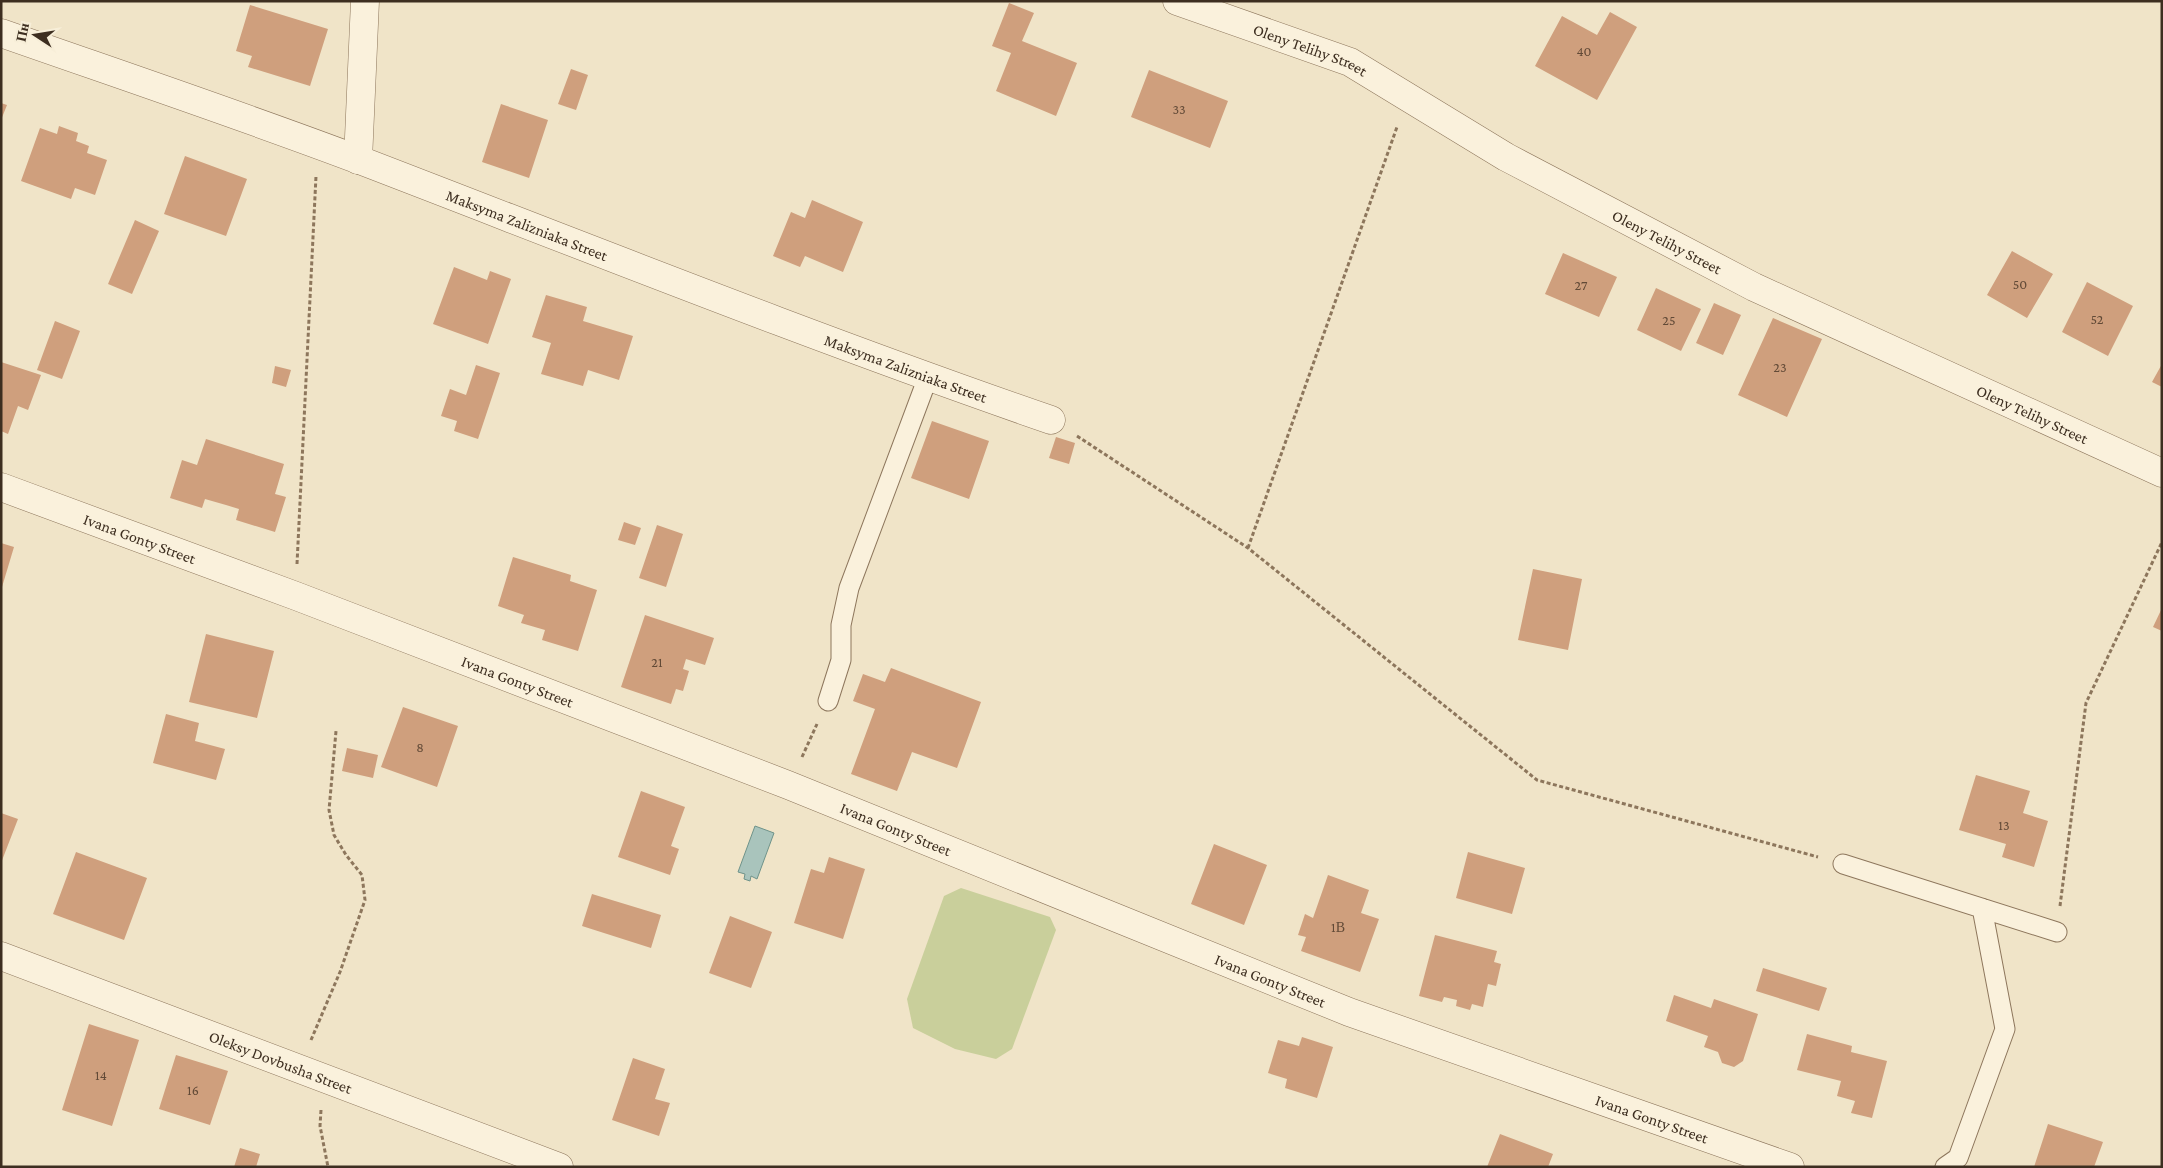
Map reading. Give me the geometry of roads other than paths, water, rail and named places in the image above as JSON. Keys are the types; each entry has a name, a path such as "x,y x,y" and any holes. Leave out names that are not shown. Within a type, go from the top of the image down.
{"street":[{"path":"358,160 365,1"},
{"name":"Oleny Telihy Street","path":"1177,1 1350,62 1506,157 1754,287 2162,473"},
{"name":"Maksyma Zalizniaka Street","path":"1,33 358,160 928,378 1051,420"},
{"name":"Ivana Gonty Street","path":"1,488 296,596 788,785 1349,1012 1790,1167"},
{"name":"Oleksy Dovbusha Street","path":"1,956 559,1167"}],"lane":[{"path":"828,701 842,660 841,625 849,588 928,378"},
{"path":"1843,864 2057,932"},
{"path":"1945,1167 1958,1158 2005,1029 1982,908"}],"water":[{"path":"755,826 774,833 757,879 751,876 750,881 744,879 745,874 738,872"}]}
